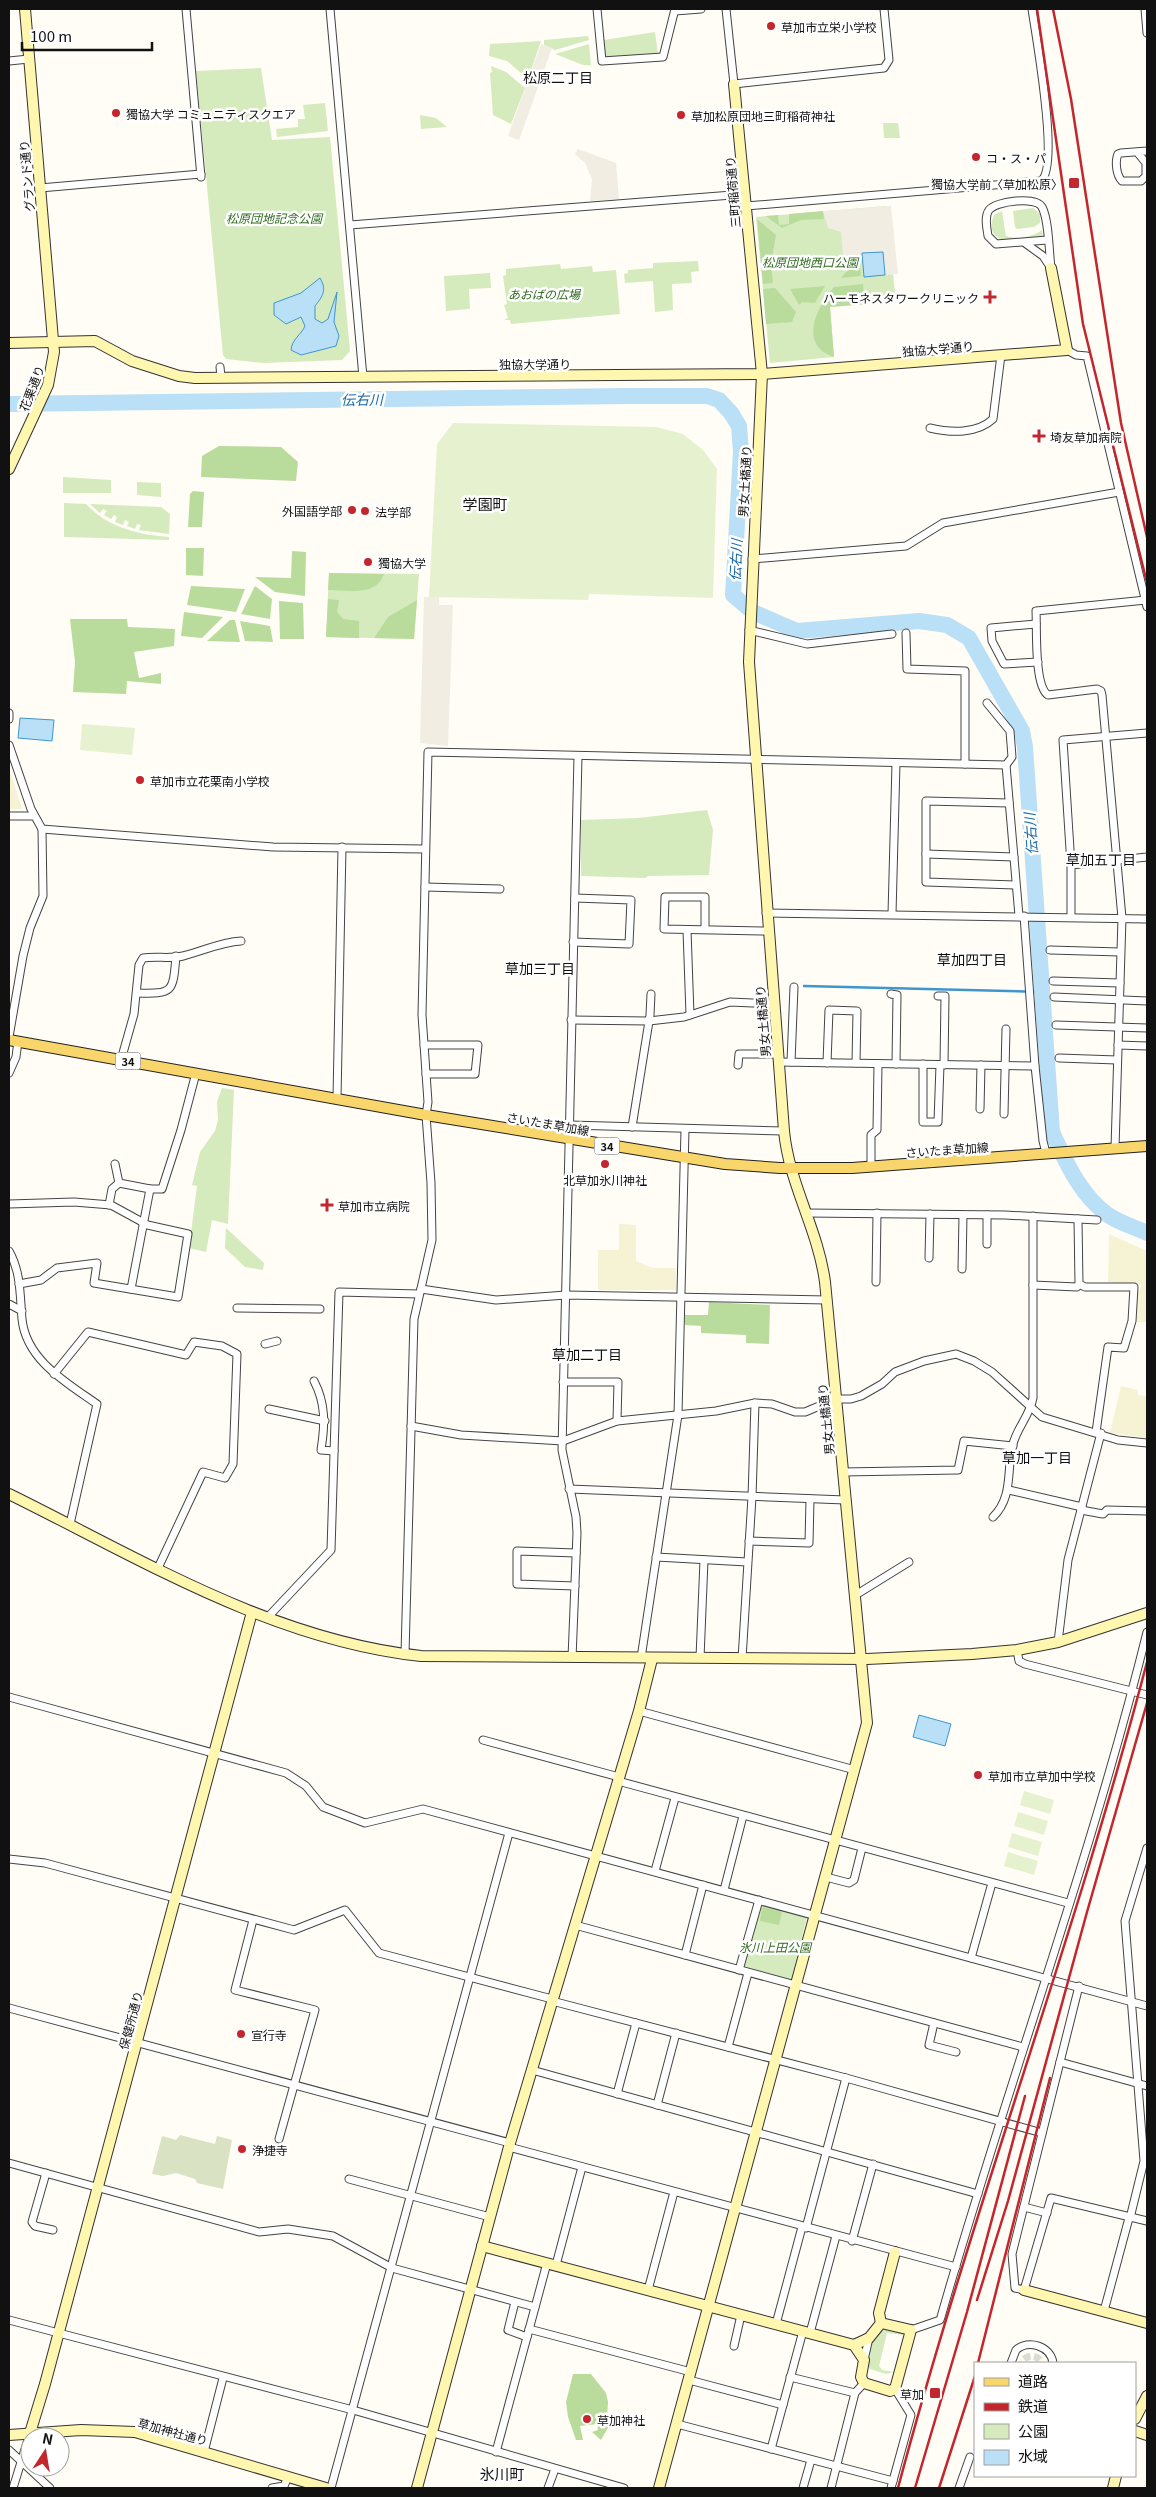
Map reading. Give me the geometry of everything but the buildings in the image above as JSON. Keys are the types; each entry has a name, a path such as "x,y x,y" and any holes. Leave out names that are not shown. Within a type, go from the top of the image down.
{"main road":[{"name":"さいたま草加線","path":"12,1040 426,1115 684,1159 790,1168 871,1167 1147,1146"}],"street":[{"name":"グランド通り","path":"25,9 54,342"},
{"path":"40,188 201,175 186,9"},
{"path":"330,9 363,377"},
{"path":"597,9 602,61 663,56 675,10 701,9"},
{"name":"三町稲荷通り","path":"726,9 762,374"},
{"path":"734,84 884,68 888,60 884,9"},
{"path":"746,206 1041,181 1047,173 1050,136 1032,9"},
{"path":"1145,9 1147,33"},
{"path":"9,61 29,59"},
{"path":"1137,152 1147,162 1145,179 1126,182 1119,178 1116,158 1118,154 1137,152 1147,151"},
{"path":"350,225 745,194"},
{"path":"1047,240 1003,245 991,240 988,236 986,218 988,211 998,204 1014,201 1033,200 1043,208 1051,268 1067,350 1076,355 1087,356 1147,604 1036,611 1041,688 1048,695 1097,689 1101,691 1122,918 1116,1148"},
{"path":"1025,243 1043,256 1051,268"},
{"name":"独協大学通り","path":"9,343 95,341 132,361 179,376 220,372 363,377 762,374 1067,350"},
{"name":"花栗通り","path":"9,469 48,385 54,361 54,342"},
{"path":"930,428 945,432 972,430 987,425 993,419 1001,355"},
{"name":"男女土橋通り","path":"659,2488 867,1723 827,1300 823,1268 790,1168 784,1131 766,912 755,760 749,627 762,374"},
{"path":"752,559 906,546 943,523 1119,492"},
{"path":"1036,624 991,628 992,641 1004,664 1038,662"},
{"path":"749,627 807,644 892,634"},
{"path":"906,633 907,668 965,671 965,764"},
{"path":"987,703 1010,731 1012,757 1006,765 1015,885 1023,916 1042,1141 1046,1153"},
{"path":"9,713 9,719"},
{"path":"1071,918 1072,865 1063,740 1147,733"},
{"path":"9,744 34,816 42,829 43,896 30,928 23,956 12,1040 16,1058 9,1071"},
{"path":"405,1654 414,1319 432,1240 431,1183 426,1115 428,1102 422,1015 428,752 1006,765"},
{"path":"572,1658 576,1517 569,1490 563,1440 563,1382 571,1140 571,1020 578,756"},
{"path":"892,914 896,763"},
{"path":"1009,803 926,801 926,882 1015,885"},
{"path":"9,816 34,816"},
{"path":"42,829 273,846 425,849"},
{"path":"337,1098 342,848"},
{"path":"926,854 1014,857"},
{"path":"1072,865 1147,857"},
{"path":"425,887 500,889"},
{"path":"705,930 705,897 665,897 664,929 687,930 768,931"},
{"path":"574,942 629,944 631,900 575,898"},
{"path":"766,912 1147,919"},
{"path":"687,930 690,1015"},
{"path":"122,1060 134,1014 139,965 143,958 157,955 176,956 226,942 241,941"},
{"path":"1050,950 1120,952"},
{"path":"136,993 162,993 168,990 172,985 176,956"},
{"path":"1053,981 1120,983"},
{"path":"791,1062 794,987"},
{"path":"632,1128 649,1021 651,994"},
{"path":"891,994 897,995 896,1064"},
{"path":"923,1064 923,1122 938,1122 945,996 938,996"},
{"path":"1054,997 1147,1001"},
{"path":"571,1020 649,1021 690,1015 730,1002 774,1004"},
{"path":"827,1063 829,1010 857,1010 856,1063"},
{"path":"1056,1025 1147,1028"},
{"path":"1004,1114 1006,1030"},
{"path":"424,1045 478,1045 475,1074 426,1074"},
{"path":"1118,1045 1147,1046"},
{"path":"738,1065 739,1054 778,1058 791,1062 1035,1066"},
{"path":"1059,1058 1117,1060"},
{"path":"871,1167 871,1135 876,1130 878,1064"},
{"path":"980,1065 980,1109"},
{"path":"119,1183 150,1189 162,1189 181,1130 196,1073"},
{"path":"570,1125 784,1131"},
{"path":"641,1658 678,1415 685,1129"},
{"path":"115,1164 119,1183"},
{"path":"109,1205 112,1189 119,1183"},
{"path":"130,1288 150,1189"},
{"path":"9,1204 74,1202 109,1205 144,1223 188,1234 178,1297 94,1283 97,1263 57,1268 41,1280 19,1284"},
{"path":"876,1282 877,1213"},
{"path":"806,1214 987,1215 1096,1220"},
{"path":"929,1258 930,1214"},
{"path":"962,1269 963,1215"},
{"path":"987,1215 987,1244"},
{"path":"993,1517 1001,1510 1009,1490 1009,1462 1012,1446 1031,1406 1033,1216"},
{"path":"1078,1219 1079,1284"},
{"path":"9,1251 14,1262 19,1284 24,1331 30,1344 48,1370 97,1404 70,1524"},
{"path":"1033,1285 1077,1286 1079,1284 1085,1287 1134,1287 1132,1320 1124,1348 1108,1347 1098,1433 1068,1560 1058,1642"},
{"path":"267,1618 327,1557 331,1550 339,1292 420,1292 496,1300 566,1295 827,1300"},
{"path":"9,1304 22,1311"},
{"path":"237,1308 320,1310"},
{"path":"54,1374 88,1332 186,1355 194,1339 222,1346 237,1354 234,1456 225,1478 203,1472 158,1568"},
{"path":"265,1344 278,1341"},
{"path":"411,1426 461,1435 563,1440 617,1421 716,1411 755,1403 772,1404 795,1412 805,1412 836,1399 852,1399 861,1396 877,1387 895,1372 924,1361 956,1354 974,1361 992,1372 1042,1417 1118,1440 1147,1443"},
{"path":"314,1381 322,1402 325,1421 321,1450 334,1451"},
{"path":"563,1382 618,1382 617,1421"},
{"path":"742,1659 752,1497 755,1403"},
{"path":"269,1409 325,1421"},
{"path":"843,1472 958,1470 964,1440 1012,1446"},
{"path":"569,1490 845,1500"},
{"path":"1009,1490 1103,1514 1107,1510 1147,1511"},
{"path":"9,1494 252,1612 324,1637 405,1654 440,1657 860,1659 1017,1650 1058,1642 1147,1613"},
{"path":"749,1542 809,1543 810,1499"},
{"path":"574,1586 517,1584 517,1551 576,1553"},
{"path":"656,1557 747,1562"},
{"path":"700,1658 704,1560"},
{"path":"854,1596 909,1562"},
{"name":"保健所通り","path":"32,2427 252,1612"},
{"path":"880,2323 911,2330 940,2320 1023,2047 1046,1978 1132,1690 1147,1632"},
{"path":"1017,1650 1020,1661 1025,1664 1147,1695"},
{"path":"417,2488 509,2145 639,1711 652,1659"},
{"path":"9,1697 286,1773 306,1786 323,1807 364,1823 423,1809 1147,2006"},
{"path":"639,1711 854,1770"},
{"path":"483,1740 618,1779 675,1798 1068,1903"},
{"path":"656,1872 675,1798"},
{"path":"724,1890 743,1816"},
{"path":"331,2488 412,2196 509,1833"},
{"path":"826,1877 849,1883 854,1880 862,1848"},
{"path":"1104,2311 1144,2162 1125,1921 1147,1848"},
{"path":"9,1859 44,1863 294,1930 345,1910 379,1952 636,2023 1001,2120 1042,2133"},
{"path":"971,1958 992,1883"},
{"path":"684,1955 703,1885"},
{"path":"739,1970 759,1900"},
{"path":"253,1920 235,1990 315,2010 279,2138"},
{"path":"575,1925 1023,2047"},
{"path":"728,2047 748,1972"},
{"path":"1079,1986 1012,2254 1015,2288 1147,2323"},
{"path":"9,2008 431,2121 582,2167 804,2228 956,2267"},
{"path":"617,2094 636,2023"},
{"path":"934,2023 929,2045 956,2052"},
{"path":"657,2105 676,2033"},
{"path":"1060,2062 1147,2086"},
{"path":"532,2070 978,2194"},
{"path":"776,2324 827,2152 846,2078"},
{"path":"9,2163 259,2232 288,2229 333,2236 392,2268 535,2307"},
{"path":"852,2241 873,2164"},
{"path":"496,2452 535,2307 552,2264 582,2167"},
{"path":"46,2173 32,2222 34,2226 53,2230"},
{"path":"349,2178 490,2217"},
{"path":"648,2290 674,2192"},
{"path":"1024,2290 1051,2198 1147,2221"},
{"path":"1024,2207 1047,2212"},
{"path":"771,2449 790,2377 836,2236"},
{"path":"482,2246 854,2345 869,2338"},
{"path":"895,2252 879,2313 880,2323 869,2338 861,2377 864,2383 890,2391 895,2389"},
{"path":"515,2302 508,2330 528,2333 690,2376 783,2405"},
{"path":"734,2346 741,2314"},
{"path":"9,2320 223,2378 353,2410 624,2488"},
{"path":"676,2424 836,2466 892,2484 911,2415 895,2389 911,2330"},
{"path":"854,2345 864,2360"},
{"path":"1011,2362 1016,2350 1028,2345 1042,2348 1049,2353 1053,2362"},
{"path":"790,2377 855,2393"},
{"path":"204,2452 223,2378"},
{"path":"831,2488 855,2393 864,2383"},
{"path":"1136,2417 1147,2396"},
{"name":"草加神社通り","path":"70,2431 126,2431 156,2437 326,2488"},
{"path":"9,2450 20,2459"},
{"path":"958,2488 970,2457"},
{"path":"803,2488 811,2460"},
{"path":"13,2488 20,2464"},
{"path":"548,2488 555,2469"},
{"path":"39,2477 50,2488"},
{"path":"272,2488 284,2486 288,2477"}],"shaded area":[{"path":"541,44 552,48 519,140 508,136"},
{"path":"578,149 616,163 619,199 590,201 592,179 585,163 575,154"},
{"path":"891,206 898,274 885,275 883,252 862,253 863,257 859,257 852,266 844,267 841,232 828,228 823,211"},
{"path":"424,597 439,597 439,605 453,605 448,746 420,743"},
{"path":"9,768 22,809 9,809"},
{"path":"619,1224 636,1225 636,1261 653,1268 676,1268 676,1290 598,1290 598,1250 619,1250"},
{"path":"1109,1234 1147,1251 1147,1322 1135,1322 1138,1292 1142,1285 1108,1282"},
{"path":"1121,1386 1138,1390 1138,1395 1147,1396 1147,1438 1110,1433"}],"green space":[{"path":"655,32 658,54 608,58 605,56 604,40"},
{"path":"588,36 589,40 555,50 544,45 544,40"},
{"path":"541,41 528,79 507,61 489,56 490,44"},
{"path":"589,44 591,65 583,65 555,54"},
{"path":"491,66 506,72 525,88 511,124 493,115"},
{"name":"松原団地記念公園","path":"261,68 272,140 330,137 350,351 342,360 263,363 226,359 223,355 196,71"},
{"path":"325,103 328,131 277,137 276,129 298,127 298,119 305,119 303,105"},
{"path":"420,115 436,118 447,127 421,129"},
{"path":"883,123 898,123 900,138 884,138"},
{"name":"松原団地西口公園","path":"886,206 896,302 830,307 834,357 770,363 756,217"},
{"path":"1033,208 1040,214 1040,223 1034,227 1017,229 1015,227 1013,211"},
{"path":"823,211 824,219 801,220 782,228 766,216 778,215 779,225 789,224 789,214"},
{"path":"1002,211 1006,236 1024,237 1042,230 1043,237 1016,241 999,238 994,233 992,226 994,215"},
{"path":"757,219 776,235 771,264 773,283 763,284"},
{"path":"859,257 861,276 841,278"},
{"path":"698,261 699,271 691,272 692,283 672,284 673,310 655,312 653,281 625,283 624,274 628,273 628,270 653,268 653,263"},
{"name":"あおばの広場","path":"560,264 561,269 592,266 593,272 616,270 620,314 511,324 510,320 504,320 508,318 504,305 507,304 503,276 506,275 506,269"},
{"path":"490,273 491,288 469,289 470,309 446,311 444,276"},
{"path":"863,284 865,304 830,307 834,357 825,353 815,342 813,334 816,316 824,300 834,287"},
{"path":"825,286 815,303 802,302 799,305 790,289"},
{"path":"775,288 796,312 792,322 766,324 763,289"},
{"path":"453,423 656,427 683,434 703,450 717,469 713,598 589,594 588,600 429,597 437,444"},
{"path":"219,446 281,447 298,462 296,481 201,477 202,456"},
{"path":"63,477 111,480 111,493 63,493"},
{"path":"137,482 161,483 161,497 137,495"},
{"path":"193,491 204,492 202,527 188,527 190,494"},
{"path":"64,503 86,504 94,512 114,524 135,532 169,537 169,540 64,537"},
{"path":"90,504 161,507 170,514 169,534 139,530 141,525 137,524 135,529 127,526 129,522 125,520 123,525 115,522 117,517 114,515 111,519 104,515 107,511 103,509 100,513"},
{"path":"186,548 204,548 203,576 186,575"},
{"path":"292,551 306,552 305,596 275,592 255,577 291,578"},
{"path":"329,573 419,574 414,639 326,637"},
{"path":"329,573 384,574 375,586 361,591 352,591 328,590"},
{"path":"191,586 245,589 236,612 187,605"},
{"path":"255,586 272,599 270,619 241,614"},
{"path":"328,599 339,600 337,612 343,619 359,621 359,638 326,637"},
{"path":"417,600 414,639 374,638 388,617"},
{"path":"279,601 303,603 304,639 280,639"},
{"path":"184,612 223,617 202,638 181,636"},
{"path":"70,619 127,619 128,627 175,629 174,646 134,652 139,678 161,673 161,684 127,681 126,694 73,692 75,662"},
{"path":"230,620 235,620 240,642 207,641"},
{"path":"240,621 270,626 273,642 245,641"},
{"path":"82,724 135,728 132,755 80,750"},
{"path":"707,810 713,830 709,875 648,876 645,878 581,876 581,820 638,818"},
{"path":"222,1088 234,1090 228,1224 212,1220 206,1252 189,1248 197,1186 192,1185 200,1152 215,1131 218,1120 217,1102"},
{"path":"226,1228 264,1263 263,1270 245,1267 225,1248"},
{"path":"709,1302 770,1305 769,1344 746,1343 746,1335 701,1333 701,1326 685,1325 685,1315 708,1315"},
{"path":"1024,1791 1054,1800 1050,1814 1020,1805"},
{"path":"1018,1812 1048,1821 1044,1835 1014,1826"},
{"path":"1012,1833 1042,1842 1038,1856 1008,1847"},
{"path":"1008,1852 1038,1861 1034,1875 1004,1866"},
{"name":"氷川上田公園","path":"762,1905 807,1917 791,1980 744,1966"},
{"path":"762,1907 782,1911 779,1925 760,1921"},
{"path":"180,2135 215,2144 217,2136 232,2140 223,2189 197,2183 195,2179 176,2173 163,2176 152,2174 162,2136 176,2140"},
{"path":"888,2329 903,2333 903,2335 887,2333 879,2366 882,2370 894,2372 886,2374 870,2369 868,2351 873,2339 882,2331"},
{"path":"573,2374 591,2374 606,2393 609,2426 601,2440 592,2432 598,2430 597,2424 580,2426 583,2440 576,2440 568,2417 566,2402"}],"water":[{"path":"883,252 885,275 864,277 862,253"},
{"path":"320,278 324,289 322,296 315,306 315,319 322,323 328,319 337,292 334,322 339,336 336,346 301,355 291,350 293,343 305,326 301,317 286,324 274,315 274,303 301,293"},
{"path":"20,718 54,720 52,741 18,738"},
{"path":"919,1715 951,1724 945,1746 913,1737"}],"waterway":[{"name":"伝右川","path":"9,404 627,396 707,396 719,400 731,413 739,426 741,452 733,595 753,612 797,631 919,621 947,625 969,638 1022,731 1025,747 1052,1132 1075,1177 1089,1198 1108,1215 1147,1233"},
{"path":"804,986 1043,992"}],"tunnel":[{"path":"1024,2359 1034,2356 1041,2362"}],"railway":[{"path":"1037,9 1083,324 1147,583"},
{"path":"1053,9 1071,99 1121,423 1147,537"},
{"path":"898,2488 958,2281 1088,1870 1147,1662"},
{"path":"977,2300 1008,2201 1087,1912 1147,1703"},
{"path":"978,2362 1050,2078"},
{"path":"915,2488 967,2312 1025,2096"},
{"path":"939,2488 974,2379"}],"place":[{"name":"草加市立栄小学校","path":"771,26"},
{"name":"獨協大学 コミュニティスクエア","path":"116,113"},
{"name":"草加松原団地三町稲荷神社","path":"681,115"},
{"name":"コ・ス・パ","path":"976,157"},
{"name":"獨協大学前〈草加松原〉","path":"1074,183"},
{"name":"ハーモネスタワークリニック","path":"990,297"},
{"name":"埼友草加病院","path":"1039,436"},
{"name":"外国語学部","path":"352,510"},
{"name":"法学部","path":"365,511"},
{"name":"獨協大学","path":"368,562"},
{"name":"草加市立花栗南小学校","path":"140,780"},
{"name":"北草加氷川神社","path":"605,1164"},
{"name":"草加市立病院","path":"327,1205"},
{"name":"草加市立草加中学校","path":"978,1775"},
{"name":"宣行寺","path":"241,2034"},
{"name":"浄捷寺","path":"242,2149"},
{"name":"草加","path":"935,2393"},
{"name":"草加神社","path":"587,2419"}],"district":[{"name":"松原二丁目","path":"558,77"},
{"name":"学園町","path":"485,503"},
{"name":"草加五丁目","path":"1101,859"},
{"name":"草加四丁目","path":"972,959"},
{"name":"草加三丁目","path":"540,968"},
{"name":"草加二丁目","path":"587,1354"},
{"name":"草加一丁目","path":"1037,1457"},
{"name":"氷川町","path":"502,2473"}]}
